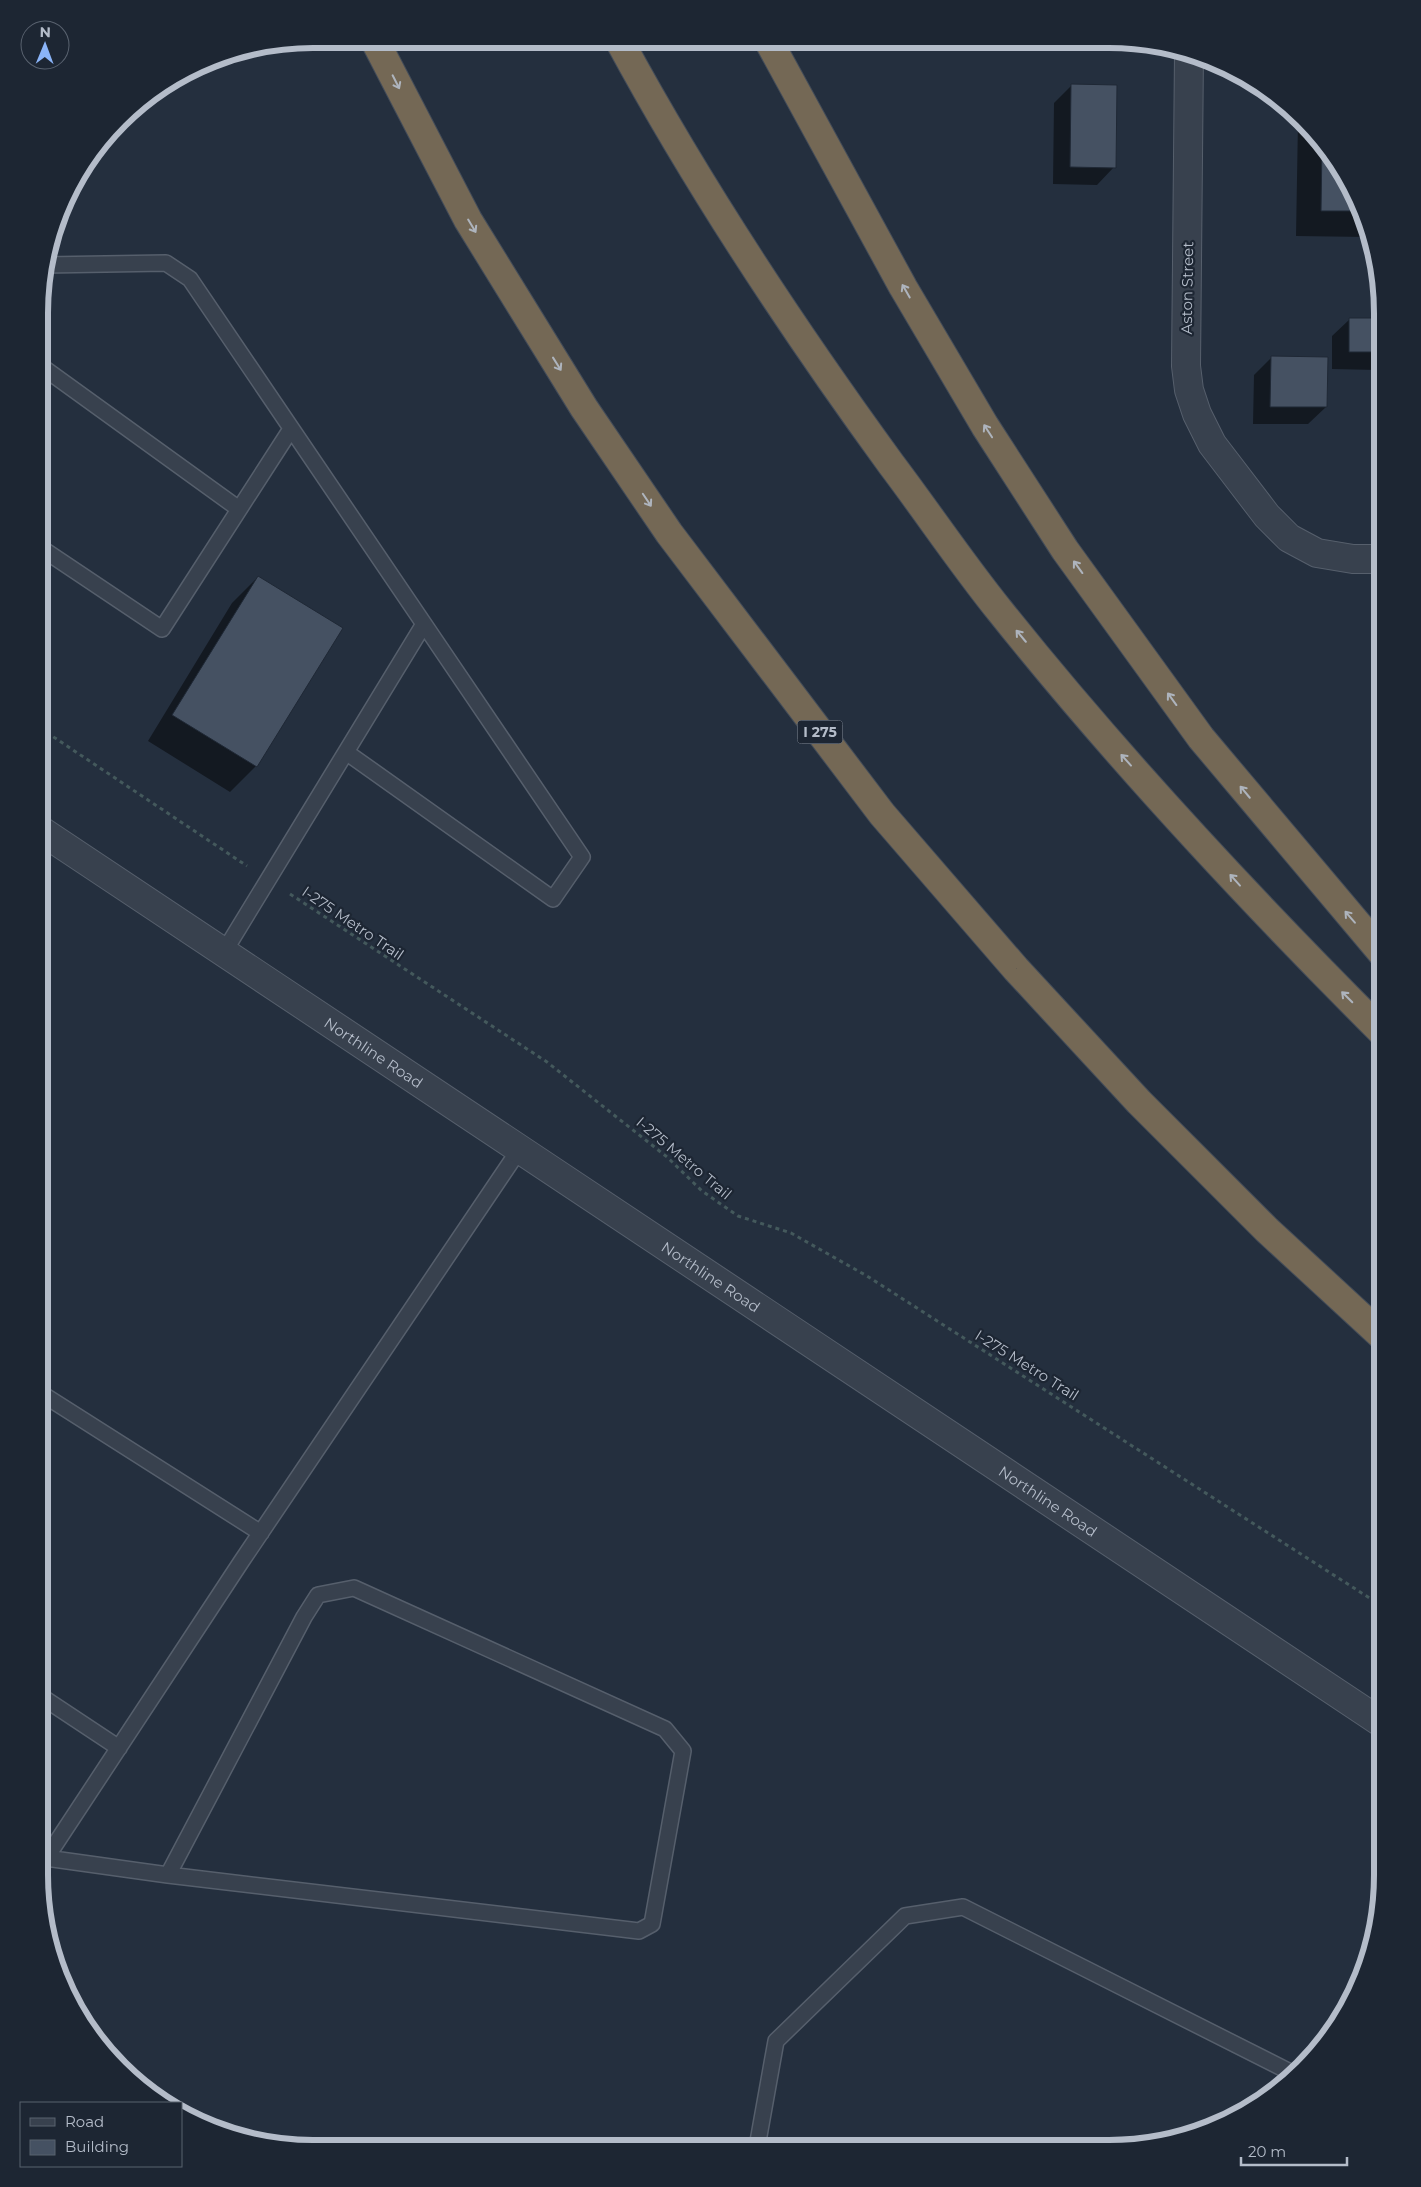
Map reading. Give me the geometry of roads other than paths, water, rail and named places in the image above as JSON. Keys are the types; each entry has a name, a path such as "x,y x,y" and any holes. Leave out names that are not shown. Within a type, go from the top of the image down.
{"highway":[{"name":"I 275","path":"379,48 468,220 584,408 669,533 882,814 1016,969 1139,1102 1267,1230 1374,1329"},
{"path":"623,48 656,109 715,208 792,325 1000,611 1117,750 1176,816 1287,937 1374,1024"},
{"path":"772,48 903,287 985,426 1066,550 1201,738 1374,943"}],"street":[{"name":"Aston Street","path":"1189,61 1186,366 1189,390 1197,414 1212,444 1266,516 1289,538 1317,553 1353,559 1374,558"},
{"name":"Northline Road","path":"48,835 1374,1718"}],"lane":[{"path":"52,265 166,263 190,279 582,857 553,898 346,752"},
{"path":"48,371 239,509"},
{"path":"48,553 162,629 291,429"},
{"path":"224,952 424,624"},
{"path":"48,1855 261,1533 519,1150"},
{"path":"48,1397 261,1533"},
{"path":"48,1865 168,1875 639,1931 652,1924 683,1751 665,1729 354,1588 318,1594 304,1617 168,1875"},
{"path":"48,1701 119,1748"},
{"path":"758,2140 776,2041 905,1916 963,1907 1286,2071"}]}
